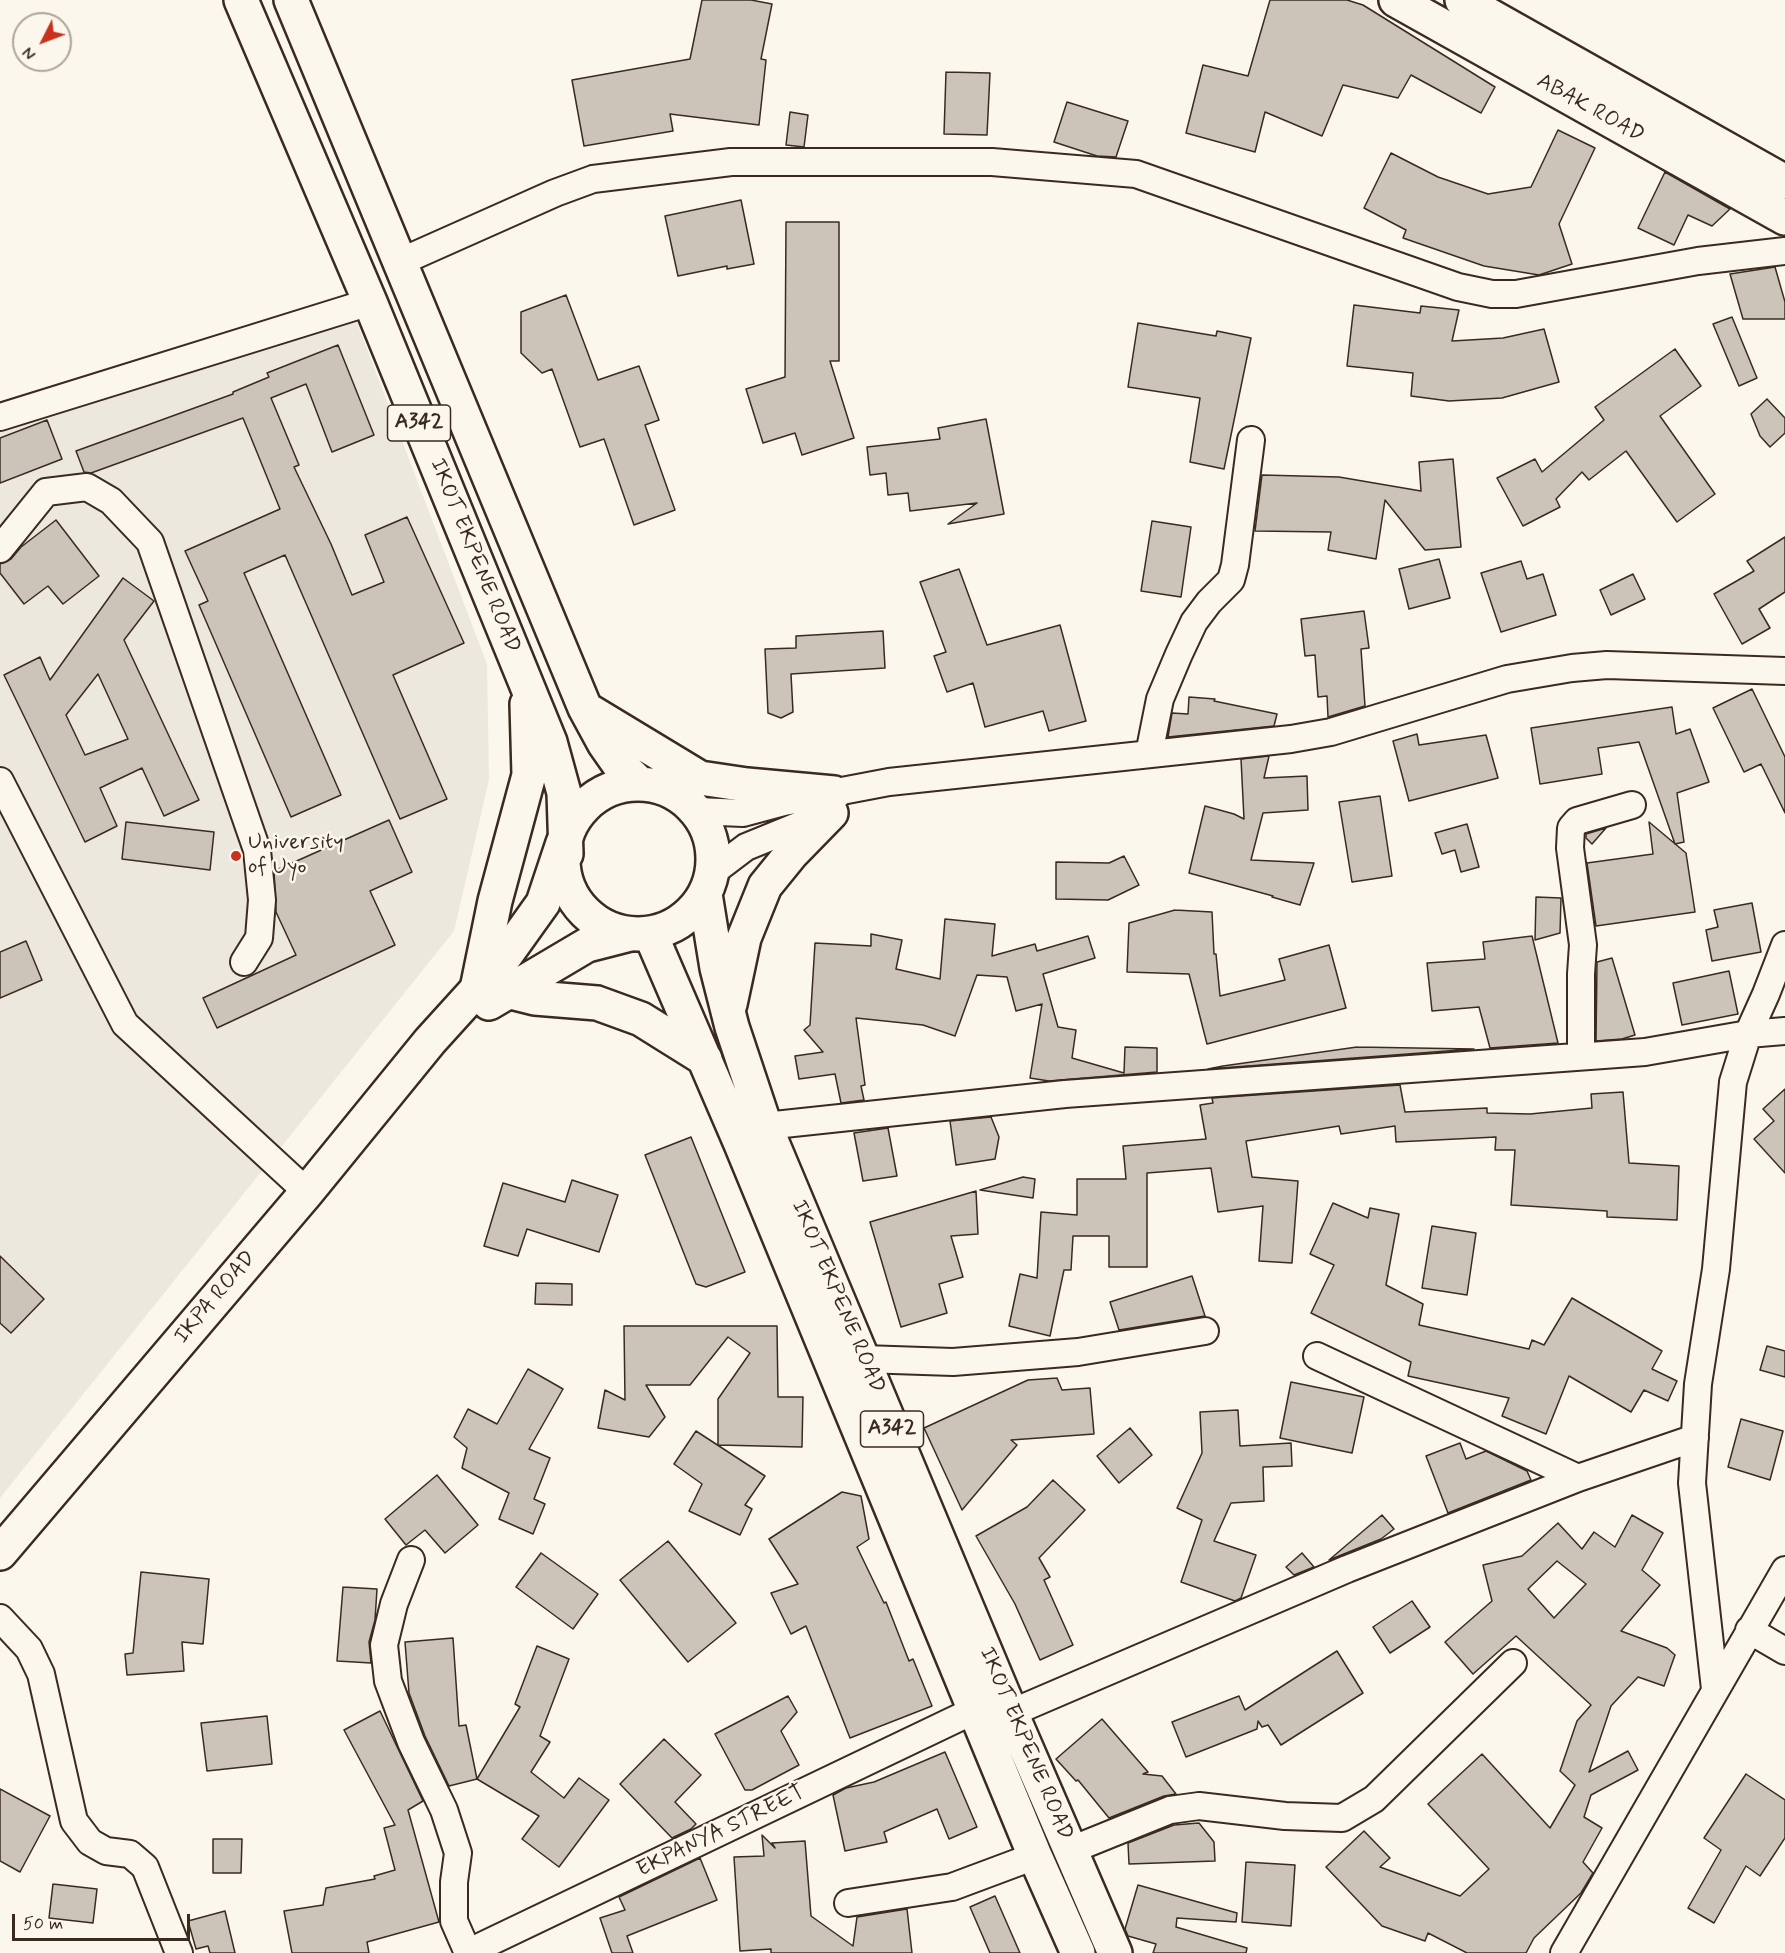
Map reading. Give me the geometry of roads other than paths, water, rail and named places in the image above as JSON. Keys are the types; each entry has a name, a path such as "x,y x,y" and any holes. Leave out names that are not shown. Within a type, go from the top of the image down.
{"main road":[{"name":"IKOT EKPENE ROAD","path":"242,0 370,302 550,742 564,793 565,849"},
{"name":"IKOT EKPENE ROAD","path":"291,0 585,708 614,756 638,782"},
{"name":"ABAK ROAD","path":"1395,0 1785,218"},
{"name":"ABAK ROAD","path":"1462,0 1785,182"},
{"path":"492,990 495,901 529,775 526,684"},
{"path":"585,708 700,778 747,785 832,803 765,886 744,938 728,1012"},
{"name":"A342","path":"640,934 609,929 591,918 577,903 567,885 562,864 565,849 582,807 598,793 617,785 638,782 660,786 681,795 698,811 713,848 709,883"},
{"name":"IKPA ROAD","path":"0,1553 306,1192 430,1041 492,990 498,966 543,903 565,849"},
{"name":"IKOT EKPENE ROAD","path":"709,883 717,968 728,1012 765,1126 1011,1713 1115,1953"},
{"path":"492,990 587,945 673,926 691,913 709,883"},
{"name":"IKOT EKPENE ROAD","path":"640,934 705,1059 1035,1856 1078,1953"},
{"path":"492,990 535,998 597,1003 641,1019 705,1059"}],"street":[{"path":"400,262 555,193 593,179 731,162 992,162 1136,174 1458,287 1492,294 1516,294 1698,261 1785,251"},
{"path":"0,417 370,302"},
{"path":"1149,754 1160,699 1184,643 1194,622 1231,580 1235,565 1251,440"},
{"path":"0,549 46,492 87,487 111,501 150,542 257,850 262,900 259,938 244,962"},
{"path":"709,883 746,847 791,831 832,803 889,782 1291,739 1331,732 1507,679 1572,668 1607,665 1785,671"},
{"path":"0,781 125,1024 306,1192"},
{"path":"698,811 743,813 784,802 832,803"},
{"path":"1581,1056 1583,945 1570,848 1571,828 1577,821 1632,805"},
{"path":"1715,1689 1692,1483 1698,1384 1716,1269 1733,1082 1748,1034 1785,945"},
{"path":"765,1126 1065,1094 1645,1052 1748,1034 1785,1032"},
{"path":"863,1359 952,1362 1078,1352 1205,1331"},
{"path":"1317,1356 1578,1478"},
{"path":"1011,1713 1347,1569 1578,1478 1695,1438"},
{"path":"411,1560 394,1604 384,1645 388,1681 411,1742 444,1810 458,1853 454,1882 454,1921 468,1953"},
{"path":"1564,1953 1785,1570"},
{"path":"0,1618 29,1649 41,1674 74,1821 90,1842 106,1851 130,1854 145,1867 179,1953"},
{"path":"1749,1630 1785,1651"},
{"path":"1071,1850 1170,1810 1199,1806 1285,1816 1342,1818 1374,1800 1513,1663"},
{"name":"EKPANYA STREET","path":"468,1953 496,1947 975,1710"},
{"path":"848,1903 952,1887 1035,1856"}],"place":[{"name":"University of Uyo","path":"236,856"}]}
